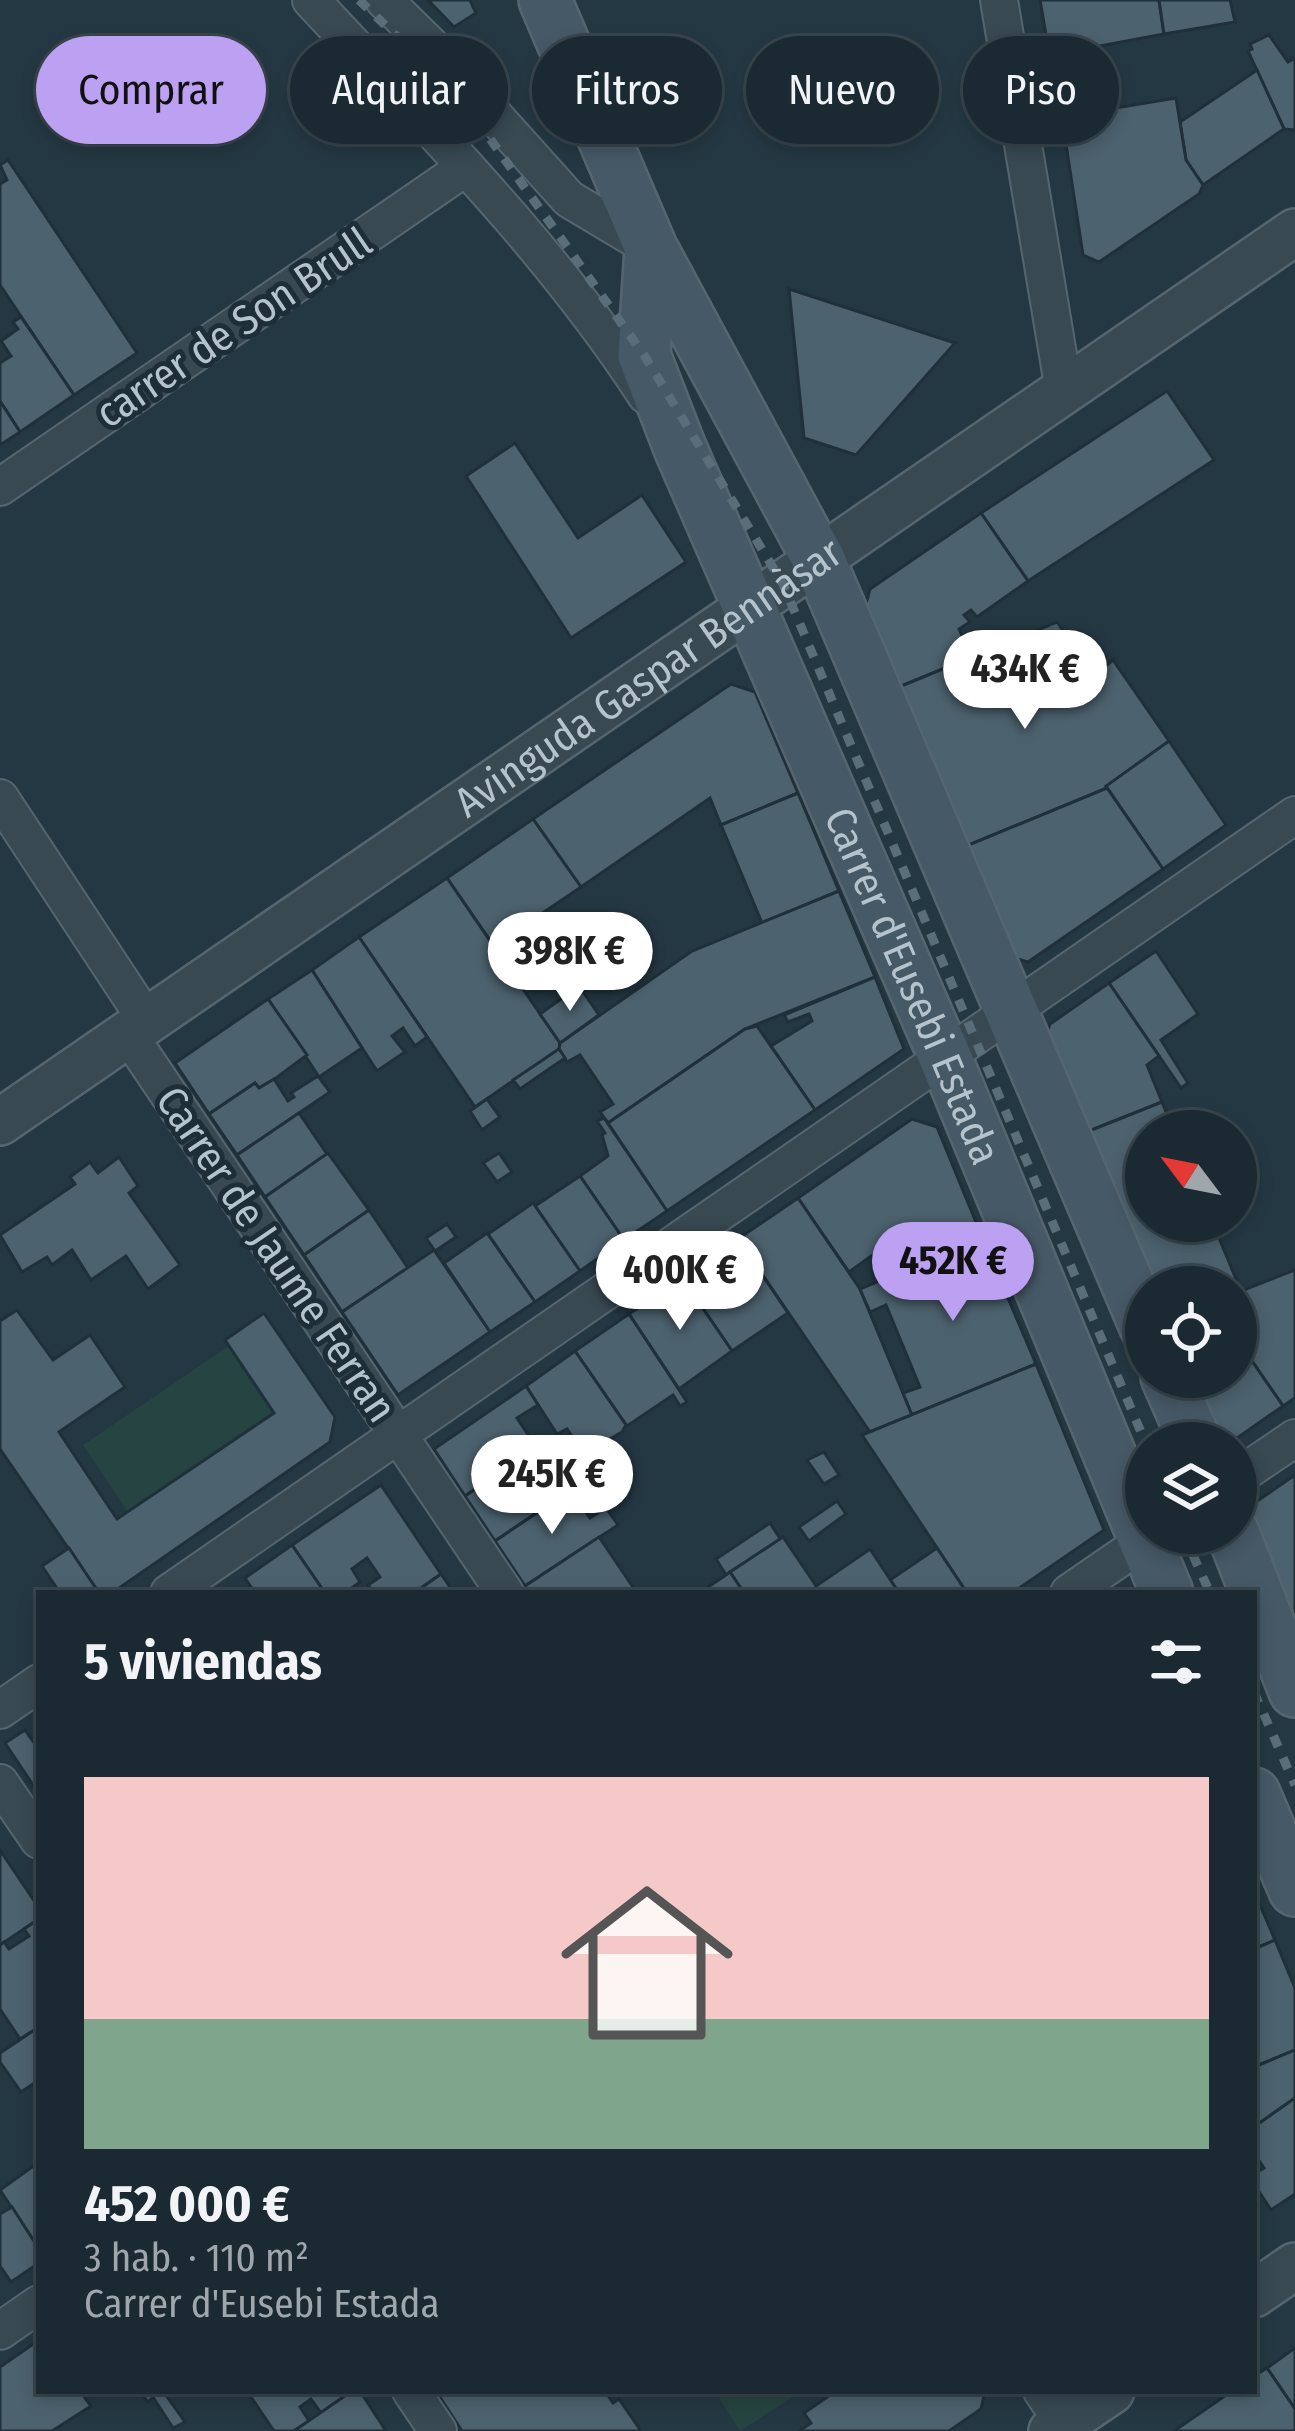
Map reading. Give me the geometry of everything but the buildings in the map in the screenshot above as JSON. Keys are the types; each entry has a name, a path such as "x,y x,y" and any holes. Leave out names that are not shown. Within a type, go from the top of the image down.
{"main road":[{"name":"Carrer d'Eusebi Estada","path":"545,0 651,248 819,560 1125,1278"},
{"name":"Carrer d'Eusebi Estada","path":"651,248 644,355 1125,1478"},
{"name":"Carrer d'Eusebi Estada","path":"1155,1554 1166,1590"},
{"path":"1241,1554 1255,1590"},
{"path":"1257,1594 1295,1691"},
{"path":"1257,1802 1295,1890"}],"street":[{"name":"Carrer d'Eusebi Estada","path":"311,0 466,167 601,327 680,448"},
{"path":"384,0 437,52 568,200 651,248"},
{"path":"999,0 1064,391"},
{"name":"carrer de Son Brull","path":"0,487 466,167"},
{"name":"Avinguda Gaspar Bennàsar","path":"0,1122 1295,232"},
{"name":"Carrer de Jaume Ferran","path":"0,798 138,1028 398,1434 504,1590"},
{"path":"173,1590 1295,815"},
{"path":"1257,1464 1295,1438"},
{"path":"1073,1590 1125,1554"},
{"path":"0,1710 36,1685"},
{"path":"0,1784 36,1836"},
{"path":"1257,2292 1295,2266"},
{"path":"0,2331 36,2306"},
{"path":"413,2394 438,2431"},
{"path":"1057,2419 1105,2394"}],"green space":[{"path":"229,1346 274,1413 128,1512 83,1445"},
{"path":"717,2394 797,2394 740,2431"}],"railway":[{"path":"359,0 461,98 644,355 783,584 1137,1422"},
{"path":"1192,1554 1209,1590"},
{"path":"1257,1699 1295,1785"}]}
